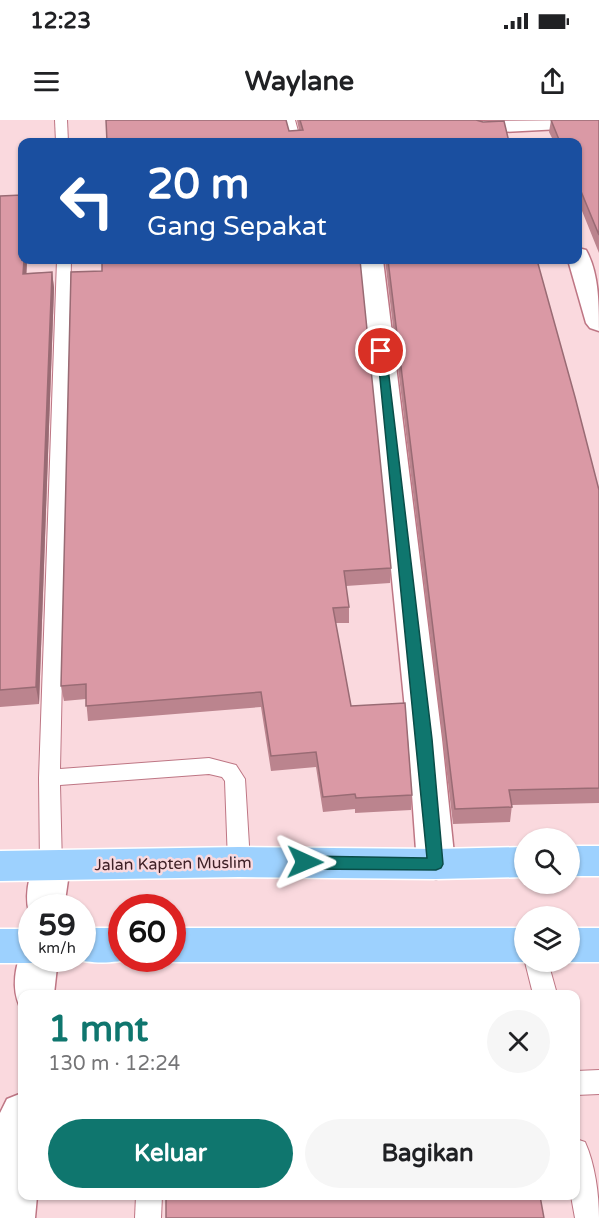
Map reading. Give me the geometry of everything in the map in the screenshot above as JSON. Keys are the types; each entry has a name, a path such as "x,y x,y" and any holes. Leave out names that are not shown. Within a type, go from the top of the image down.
{"main road":[{"path":"580,861 599,861"},
{"name":"Jalan Kapten Muslim","path":"0,867 239,862 436,864 514,862"},
{"path":"186,945 514,945"},
{"path":"580,945 599,945"},
{"path":"0,946 18,946"}],"street":[{"path":"483,130 599,121"},
{"path":"371,264 425,739 436,864"},
{"path":"581,264 599,323"},
{"path":"47,894 51,866"},
{"path":"34,990 36,972"},
{"path":"12,1218 18,1155"}],"lane":[{"path":"61,120 62,138"},
{"path":"289,120 294,138"},
{"path":"51,866 49,778 64,264"},
{"path":"49,778 209,766 229,771 235,779 239,862"},
{"path":"539,972 543,990"},
{"path":"580,1083 599,1082"},
{"path":"580,1173 588,1218"},
{"path":"148,1218 149,1200"}],"building":[{"path":"106,120 286,120 289,131 303,130 300,120 504,121 508,138 107,138"},
{"path":"551,120 599,120 599,235 582,194 582,138 558,138"},
{"path":"18,195 18,264 24,264 23,274 52,272 36,687 0,690 0,196"},
{"path":"102,264 360,264 391,568 344,571 349,607 333,608 351,706 405,703 412,795 356,798 355,794 323,797 316,752 271,756 261,692 86,706 86,684 61,686 71,272 102,271"},
{"path":"388,264 538,264 599,490 599,788 509,790 512,807 455,809"},
{"path":"166,1200 541,1200 544,1218 166,1218"}],"route":[{"path":"305,862 436,864 425,739 381,351"}]}
